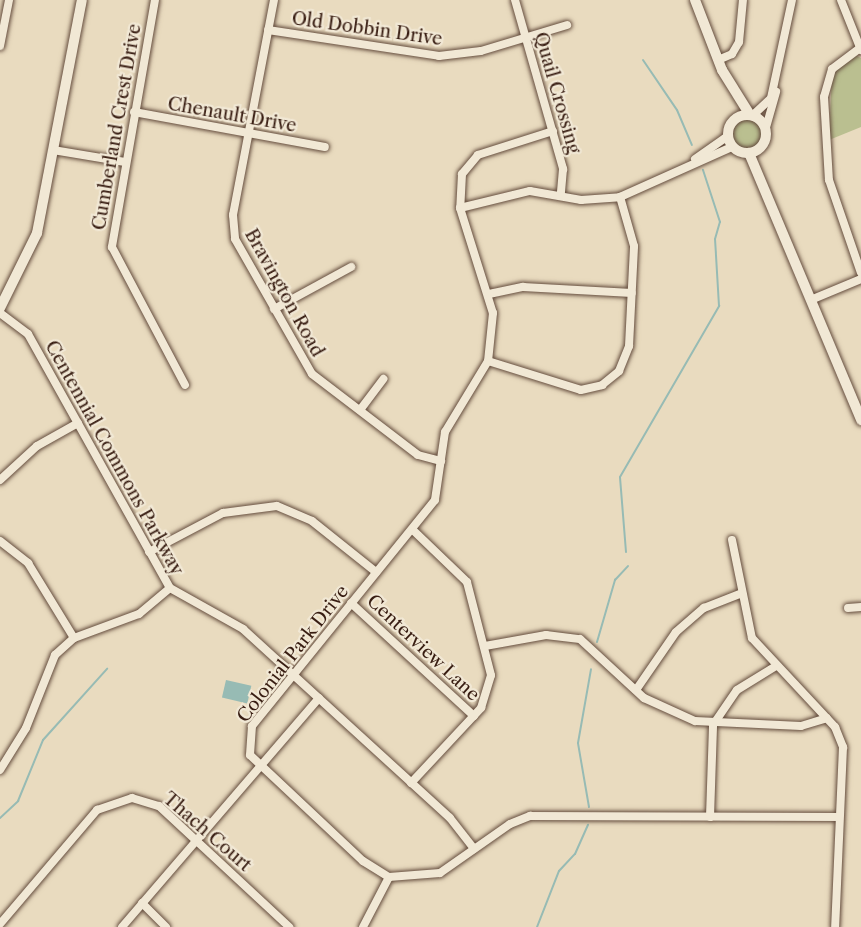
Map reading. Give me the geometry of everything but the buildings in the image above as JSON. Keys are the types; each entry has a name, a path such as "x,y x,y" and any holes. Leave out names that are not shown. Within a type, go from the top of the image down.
{"main road":[{"path":"0,311 37,233 82,0"},
{"path":"695,0 720,65 735,119 728,136 732,147 749,153 772,198 861,420"},
{"path":"720,65 751,116 765,131 760,148 772,198"},
{"path":"735,119 751,116"},
{"path":"749,153 760,148"}],"street":[{"path":"0,46 9,0"},
{"name":"Cumberland Crest Drive","path":"155,0 125,162 113,254 185,385"},
{"name":"Bravington Road","path":"274,0 247,132 233,232 312,374 418,455 441,460"},
{"name":"Quail Crossing","path":"515,0 563,169 561,194"},
{"path":"720,65 732,54 739,42 743,0"},
{"path":"751,116 767,107 775,81 792,0"},
{"path":"840,0 860,49 832,69 824,97 829,180 861,273"},
{"name":"Old Dobbin Drive","path":"268,30 439,56 526,38 567,25"},
{"path":"765,131 775,110 775,81"},
{"name":"Chenault Drive","path":"134,112 325,147"},
{"name":"Colonial Park Drive","path":"390,877 363,861 259,766 250,755 247,736 292,675 435,500 450,421 488,361 494,328 489,294 460,208 462,174 478,155 553,131"},
{"path":"460,208 509,193 561,194 581,200 620,197 695,159 728,136"},
{"path":"695,159 732,147"},
{"path":"53,150 125,162"},
{"path":"488,361 570,388 602,385 626,360 634,246 620,197"},
{"path":"274,309 351,267"},
{"path":"813,299 861,279"},
{"path":"489,294 523,286 632,293"},
{"name":"Centennial Commons Parkway","path":"0,311 28,334 170,588 234,622 411,783 474,849"},
{"path":"360,410 382,379"},
{"path":"0,480 37,446 78,423"},
{"path":"149,552 223,513 277,506 312,521 376,572"},
{"path":"411,783 474,716 490,688 485,646 467,582 412,529"},
{"path":"732,540 752,638 776,666 828,718 843,747 836,927"},
{"path":"0,541 28,563 74,638"},
{"path":"0,770 26,728 47,669 74,638 140,615 170,588"},
{"path":"636,690 676,632 704,609 742,593"},
{"name":"Centerview Lane","path":"351,603 474,716"},
{"path":"848,608 861,607"},
{"path":"485,646 546,635 571,637 636,690 668,712 713,724 801,726 828,718"},
{"path":"710,817 713,724 737,690 776,666"},
{"path":"122,927 318,698"},
{"name":"Thach Court","path":"0,924 107,803 145,800 196,840 289,927"},
{"path":"363,927 390,877 440,873 474,849 530,816 839,818"},
{"path":"142,903 166,927"}],"green space":[{"path":"855,55 861,58 861,127 829,140 832,73"},
{"path":"747,115 760,121 766,134 760,147 747,153 734,147 728,134 734,121"}],"water":[{"path":"226,680 251,686 247,703 222,698"}],"waterway":[{"path":"643,60 677,110 692,145"},
{"path":"626,552 620,477 719,306 715,239 720,222 703,170"},
{"path":"597,642 615,580 628,566"},
{"path":"0,818 18,801 43,740 107,669"},
{"path":"589,807 578,743 591,669"},
{"path":"537,927 559,871 575,854 588,825"}]}
